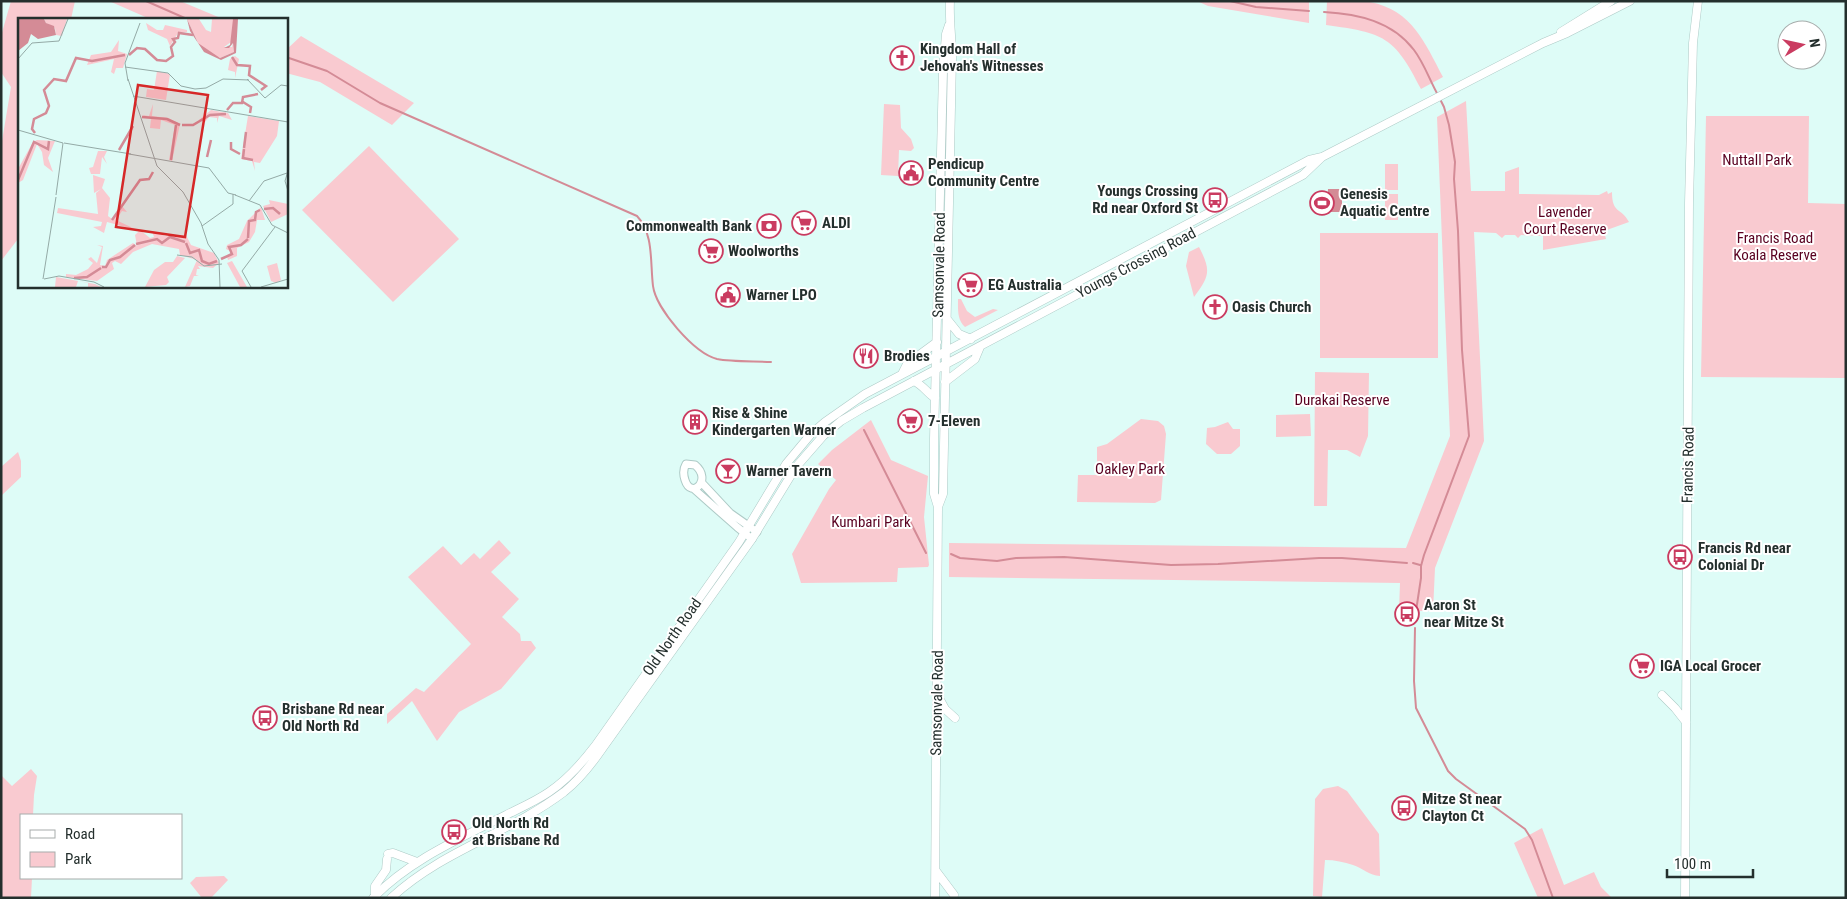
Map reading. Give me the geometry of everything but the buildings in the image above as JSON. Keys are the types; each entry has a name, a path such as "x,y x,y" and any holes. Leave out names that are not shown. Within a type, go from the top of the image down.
{"main road":[{"name":"Samsonvale Road","path":"935,898 938,507 934,494 935,398 943,71 950,1"},
{"name":"Youngs Crossing Road","path":"1552,39 1610,1"},
{"name":"Youngs Crossing Road","path":"946,352 1292,168 1309,160 1322,157 1630,1"},
{"name":"Francis Road","path":"1685,898 1693,1"},
{"name":"Francis Road","path":"1694,32 1698,1"},
{"name":"Samsonvale Road","path":"938,507 943,494 946,365 952,55 952,35 949,23"},
{"name":"Youngs Crossing Road","path":"946,365 1081,291 1303,175 1322,157"},
{"path":"947,319 959,334 971,339"},
{"path":"902,374 907,364 937,342"},
{"path":"945,382 975,359 980,347"},
{"name":"Old North Road","path":"374,897 417,862 448,844 536,800 555,788 573,772 595,746 746,530 781,472 811,434 856,399 946,352"},
{"name":"Old North Road","path":"391,898 411,881 435,865 554,799 582,775 608,742 754,535 787,479 806,455 823,436 850,416 946,365"},
{"path":"914,381 924,387 935,398"},
{"path":"1662,695 1686,722"},
{"path":"938,696 945,709 955,718"},
{"path":"374,897 375,886 386,870 388,857 393,853 417,862"},
{"path":"936,872 954,896"}],"street":[{"path":"746,530 709,492 702,482 702,473 697,466 686,464 683,470 685,482 691,488 694,489 746,530 754,535"},
{"path":"694,489 702,482"}],"green space":[{"path":"11,1 75,1 71,18 18,18 18,239 1,261 1,147 11,87 1,72 1,36"},
{"path":"109,1 180,1 221,18 148,18"},
{"path":"1197,1 1309,1 1309,23 1208,6"},
{"path":"1327,1 1370,2 1397,12 1407,20 1423,40 1443,77 1421,89 1403,58 1385,40 1362,31 1326,25"},
{"path":"301,36 414,103 392,125 320,82 288,74 288,48"},
{"name":"Lavender Court Reserve","path":"1466,101 1471,191 1505,191 1505,172 1519,167 1519,194 1599,195 1607,191 1608,194 1612,192 1615,207 1629,222 1604,231 1606,239 1543,250 1543,236 1521,235 1518,238 1515,235 1505,235 1502,238 1496,233 1474,232 1484,441 1435,568 1433,611 1399,611 1400,583 949,577 949,543 1406,548 1450,436 1437,117"},
{"path":"884,104 900,105 901,128 911,139 914,148 911,151 899,150 898,176 881,175"},
{"path":"1706,116 1809,116 1808,203 1846,204 1846,378 1701,377"},
{"path":"369,146 459,239 393,302 302,210"},
{"path":"1385,164 1398,164 1398,190 1385,190"},
{"path":"1385,194 1398,194 1398,220 1385,220"},
{"path":"1320,233 1438,233 1438,358 1320,358"},
{"path":"1199,247 1206,262 1207,273 1203,284 1194,297 1186,266 1189,252"},
{"path":"958,299 961,299 967,311 975,317 993,309 998,310 965,327 959,318"},
{"name":"Durakai Reserve","path":"1315,372 1369,373 1368,436 1360,457 1347,450 1328,450 1327,506 1314,506"},
{"path":"1310,414 1311,436 1276,437 1276,415"},
{"name":"Oakley Park","path":"1141,419 1158,421 1164,426 1166,434 1161,500 1155,503 1077,502 1078,475 1097,475 1097,447 1107,444"},
{"name":"Kumbari Park","path":"871,420 891,460 928,476 924,517 929,565 928,567 898,568 897,582 801,583 792,554 836,480 818,464 832,450"},
{"path":"1228,422 1233,429 1240,429 1240,446 1231,454 1217,454 1206,444 1207,428"},
{"path":"18,452 21,461 21,477 1,496 1,467"},
{"path":"499,540 511,553 491,572 519,599 502,617 520,634 521,641 531,641 536,648 501,689 459,712 437,741 412,701 387,724 387,714 416,688 424,692 471,644 408,577 443,546 461,565 474,553 480,559"},
{"path":"31,769 37,776 33,814 20,814 20,879 32,879 31,898 1,898 1,775 12,786"},
{"path":"1338,786 1347,791 1379,834 1380,876 1350,864 1325,860 1322,897 1313,896 1315,799 1323,789"},
{"path":"1542,828 1564,885 1594,872 1601,887 1612,898 1538,898 1514,843"},
{"path":"224,876 228,880 211,898 202,898 190,883 196,877"}],"shaded area":[{"path":"1328,189 1342,189 1342,212 1327,212"}],"waterway":[{"path":"146,1 185,18"},
{"path":"1230,1 1256,7 1309,11"},
{"path":"1324,12 1362,17 1395,32 1418,55 1438,95"},
{"path":"288,58 327,71 380,103 637,216 649,240 653,286 656,295 669,318 687,339 708,355 717,359 771,362"},
{"path":"1416,611 1424,555 1469,436 1462,350 1458,231 1454,179 1455,162 1449,125 1440,99"},
{"path":"864,430 926,553"},
{"path":"951,554 960,558 997,561 1016,558 1064,557 1171,565 1319,558 1407,563"},
{"path":"1413,563 1420,565"},
{"path":"1415,628 1414,681 1416,708 1448,771 1456,779 1525,829 1532,840 1553,898"}],"place":[{"name":"Kingdom Hall of Jehovah's Witnesses","path":"902,58"},
{"name":"Pendicup Community Centre","path":"911,173"},
{"name":"Youngs Crossing Rd near Oxford St","path":"1215,200"},
{"name":"Genesis Aquatic Centre","path":"1322,203"},
{"name":"ALDI","path":"804,223"},
{"name":"Commonwealth Bank","path":"769,226"},
{"name":"Woolworths","path":"711,251"},
{"name":"EG Australia","path":"970,285"},
{"name":"Warner LPO","path":"728,295"},
{"name":"Oasis Church","path":"1215,307"},
{"name":"Brodies","path":"866,356"},
{"name":"7-Eleven","path":"910,421"},
{"name":"Rise & Shine Kindergarten Warner","path":"695,422"},
{"name":"Warner Tavern","path":"728,471"},
{"name":"Francis Rd near Colonial Dr","path":"1680,557"},
{"name":"Aaron St near Mitze St","path":"1407,614"},
{"name":"IGA Local Grocer","path":"1642,666"},
{"name":"Brisbane Rd near Old North Rd","path":"265,718"},
{"name":"Mitze St near Clayton Ct","path":"1404,808"},
{"name":"Old North Rd at Brisbane Rd","path":"454,832"}],"park label":[{"name":"Nuttall Park","path":"1757,160"},
{"name":"Francis Road Koala Reserve","path":"1775,246"}]}
